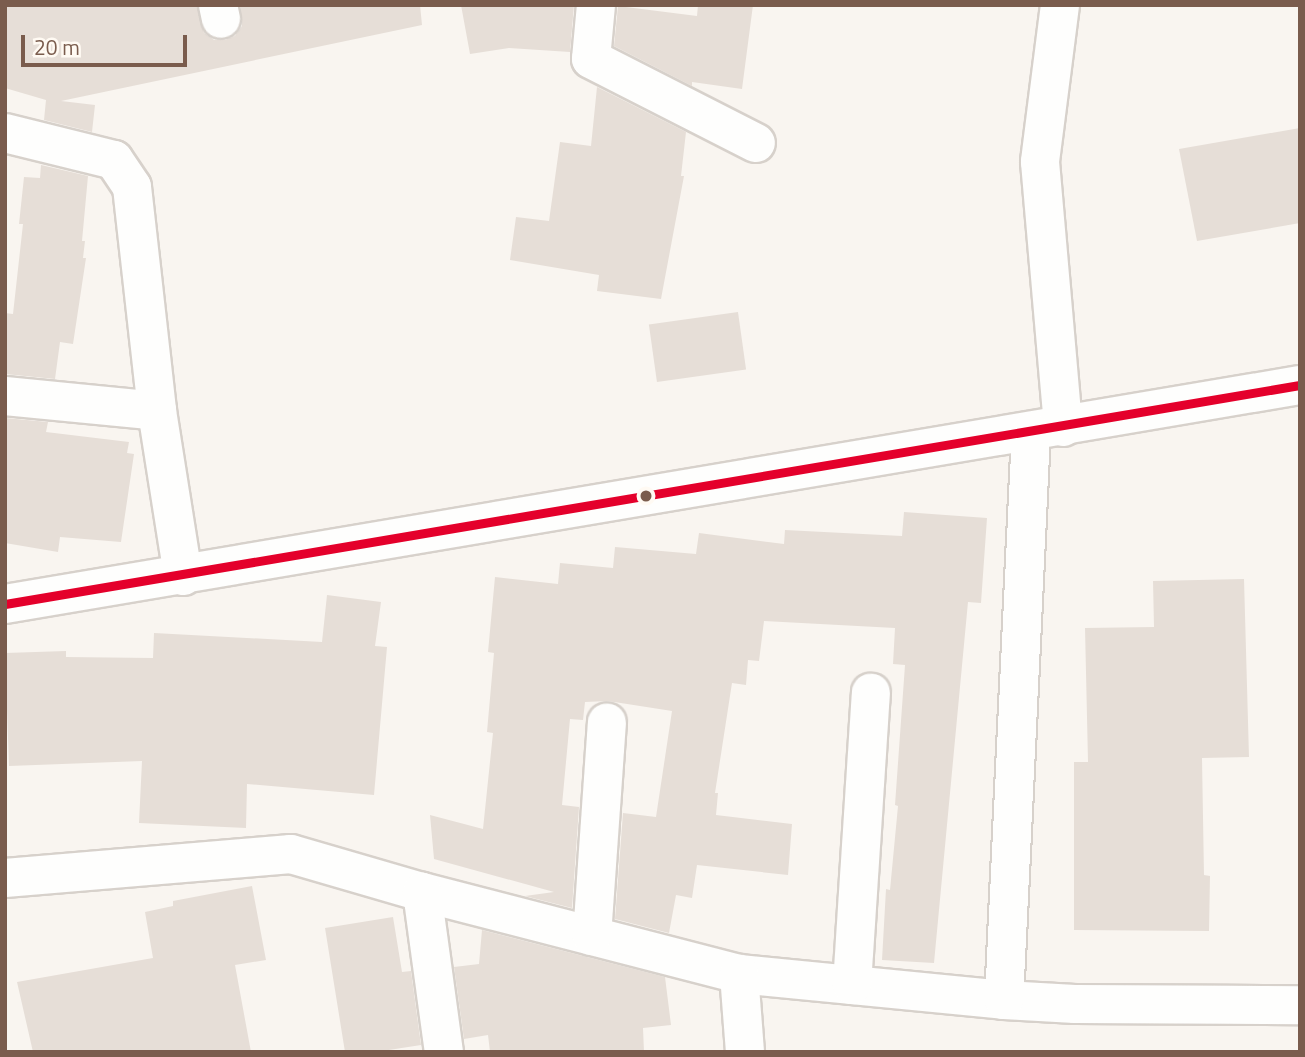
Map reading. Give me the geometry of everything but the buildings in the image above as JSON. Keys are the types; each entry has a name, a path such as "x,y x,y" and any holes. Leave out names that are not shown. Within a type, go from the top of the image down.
{"street":[{"path":"596,5 591,59 757,143"},
{"path":"1004,1000 1047,430 1040,162 1060,5"},
{"path":"5,133 114,160 132,187 157,411 183,576"},
{"path":"5,604 1047,430 1300,385"},
{"path":"5,396 157,411"},
{"path":"852,985 872,693"},
{"path":"592,936 607,723"},
{"path":"5,878 291,855 422,892 739,974 1004,1000 1075,1004 1300,1005"},
{"path":"422,892 444,1052"},
{"path":"739,974 745,1052"}],"transit line":[{"path":"5,604 1300,385"}]}
